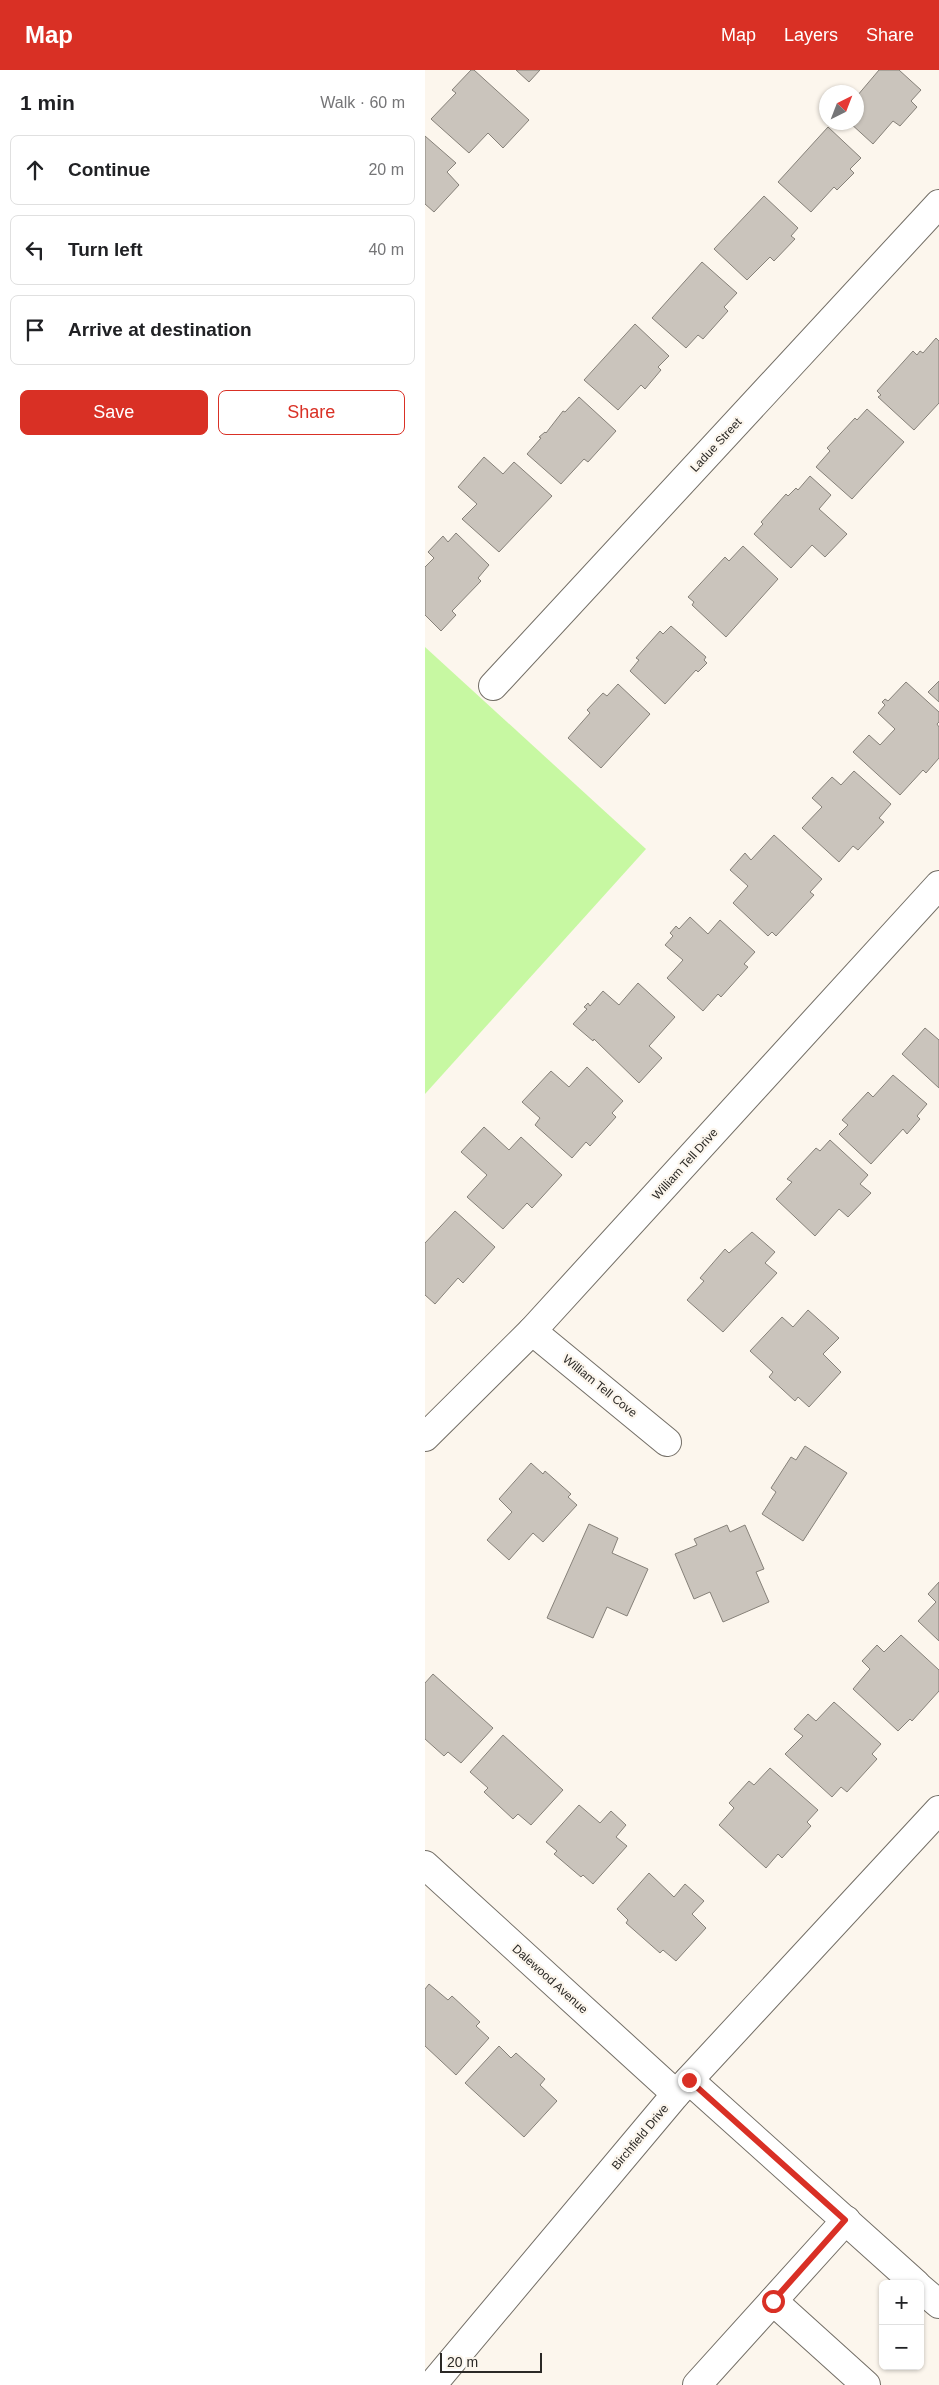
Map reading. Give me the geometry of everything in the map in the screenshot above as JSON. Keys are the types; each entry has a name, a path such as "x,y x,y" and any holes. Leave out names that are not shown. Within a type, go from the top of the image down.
{"street":[{"name":"Ladue Street","path":"493,686 939,204"},
{"name":"William Tell Drive","path":"425,1437 532,1331 939,885"},
{"name":"William Tell Cove","path":"532,1331 667,1442"},
{"name":"Birchfield Drive","path":"432,2385 683,2087 939,1810"},
{"name":"Dalewood Avenue","path":"425,1865 683,2087 845,2220 912,2280"},
{"path":"709,2381 773,2301 845,2220"},
{"path":"924,2291 939,2304"},
{"path":"773,2301 866,2385"}],"green space":[{"path":"425,647 646,849 425,1094"}],"building":[{"path":"471,70 474,70 529,120 503,148 488,133 469,153 431,119 456,93 452,90"},
{"path":"516,70 540,70 529,82"},
{"path":"879,70 899,70 921,90 911,101 917,107 900,126 893,121 873,144 858,130 864,130 864,88"},
{"path":"825,130 831,130 861,158 850,169 854,173 837,190 834,187 811,212 778,182"},
{"path":"425,136 456,163 447,172 459,185 434,212 425,204"},
{"path":"764,196 798,228 791,236 795,239 774,261 770,257 747,280 714,249"},
{"path":"702,262 737,293 724,307 728,311 703,339 698,335 686,348 652,318"},
{"path":"635,324 669,356 658,367 661,370 645,389 641,385 618,410 584,380"},
{"path":"936,338 939,341 939,403 914,430 878,397 881,395 877,391 913,351 917,355 920,351 923,353"},
{"path":"579,397 616,431 588,462 584,459 561,484 527,454 541,438 539,437 546,433 563,411 565,412"},
{"path":"867,409 904,442 852,499 816,467 830,451 827,448 855,418 857,420"},
{"path":"484,457 503,474 514,462 552,496 499,552 462,519 477,504 458,487"},
{"path":"810,476 831,495 819,509 847,534 825,557 812,545 791,568 754,534 763,524 761,522 786,494 788,496 796,488 798,490"},
{"path":"456,533 489,565 478,578 481,581 452,611 456,615 441,631 425,615 425,567 434,558 428,552 443,536 448,542"},
{"path":"743,546 778,579 726,637 692,605 694,602 688,597 725,557 729,561"},
{"path":"671,626 706,657 704,660 707,663 698,672 696,670 665,704 630,671 639,660 636,658 660,631 663,634"},
{"path":"939,681 939,702 928,692"},
{"path":"906,682 939,712 939,722 937,724 939,727 939,758 926,773 923,770 900,795 853,752 869,735 880,745 895,729 878,713 885,705 882,702 885,699 888,701"},
{"path":"618,684 650,714 601,768 568,738 590,713 587,710 603,693 607,696"},
{"path":"854,771 891,804 879,818 884,822 858,850 853,846 839,862 802,828 822,807 812,798 832,777 841,785"},
{"path":"774,835 822,879 810,892 814,895 776,936 772,932 768,936 733,903 748,886 730,870 745,853 751,860"},
{"path":"690,917 708,934 720,920 755,952 744,964 748,967 721,997 718,994 703,1011 667,978 683,960 665,945 673,936 670,933 676,926 679,929"},
{"path":"638,983 675,1017 649,1046 662,1058 639,1083 594,1039 593,1041 573,1024 587,1009 584,1007 588,1003 590,1006 603,991 619,1005"},
{"path":"925,1028 939,1040 939,1088 902,1054"},
{"path":"587,1067 623,1101 612,1113 616,1117 590,1146 586,1142 572,1158 535,1125 540,1118 522,1102 551,1071 569,1087"},
{"path":"893,1075 927,1104 917,1116 920,1119 907,1134 903,1129 871,1164 839,1134 848,1125 842,1120 868,1092 873,1097"},
{"path":"484,1127 509,1150 521,1137 562,1175 532,1208 527,1203 503,1229 467,1197 487,1175 461,1152"},
{"path":"830,1140 868,1175 860,1184 871,1193 848,1217 839,1209 815,1236 776,1199 792,1182 787,1179 816,1148 820,1151"},
{"path":"455,1211 495,1247 463,1283 458,1278 435,1304 425,1295 425,1243"},
{"path":"752,1232 775,1252 765,1263 777,1273 723,1332 687,1300 704,1281 700,1278 725,1249 729,1253"},
{"path":"808,1310 839,1338 823,1354 841,1372 809,1407 798,1397 795,1401 769,1377 773,1372 750,1351 782,1317 793,1327"},
{"path":"805,1446 847,1473 803,1541 762,1514 776,1492 771,1488 791,1457 796,1460"},
{"path":"531,1463 543,1474 545,1471 571,1494 568,1497 577,1505 543,1542 533,1533 509,1560 487,1540 512,1512 499,1499"},
{"path":"589,1524 618,1538 612,1553 648,1569 627,1616 607,1607 593,1638 547,1618"},
{"path":"727,1525 730,1532 745,1525 764,1569 756,1572 769,1602 723,1622 710,1592 694,1599 675,1554 697,1545 694,1539"},
{"path":"939,1582 939,1641 918,1621 936,1602 928,1594"},
{"path":"901,1635 939,1670 939,1691 912,1721 910,1719 898,1731 853,1689 870,1669 862,1661 877,1645 884,1652"},
{"path":"433,1674 493,1728 461,1763 448,1752 444,1756 425,1739 425,1683"},
{"path":"834,1702 881,1744 872,1754 877,1759 847,1792 841,1787 832,1797 785,1754 803,1736 794,1729 808,1714 816,1721"},
{"path":"503,1735 563,1790 531,1825 518,1814 513,1819 484,1792 488,1788 470,1772"},
{"path":"770,1768 818,1810 807,1822 811,1826 782,1858 778,1854 766,1868 719,1825 734,1808 729,1803 749,1781 754,1785"},
{"path":"579,1805 600,1823 611,1811 626,1825 616,1837 627,1846 593,1884 583,1875 581,1877 554,1854 557,1851 546,1842"},
{"path":"649,1873 674,1897 685,1884 704,1901 692,1914 706,1928 676,1961 663,1950 660,1953 626,1923 628,1920 617,1909"},
{"path":"429,1984 448,2000 452,1996 480,2022 476,2026 489,2038 456,2075 425,2046 425,1989"},
{"path":"499,2046 511,2058 516,2053 545,2079 540,2085 557,2101 524,2137 465,2083"}],"route":[{"path":"689,2080 845,2220 773,2301"}]}
